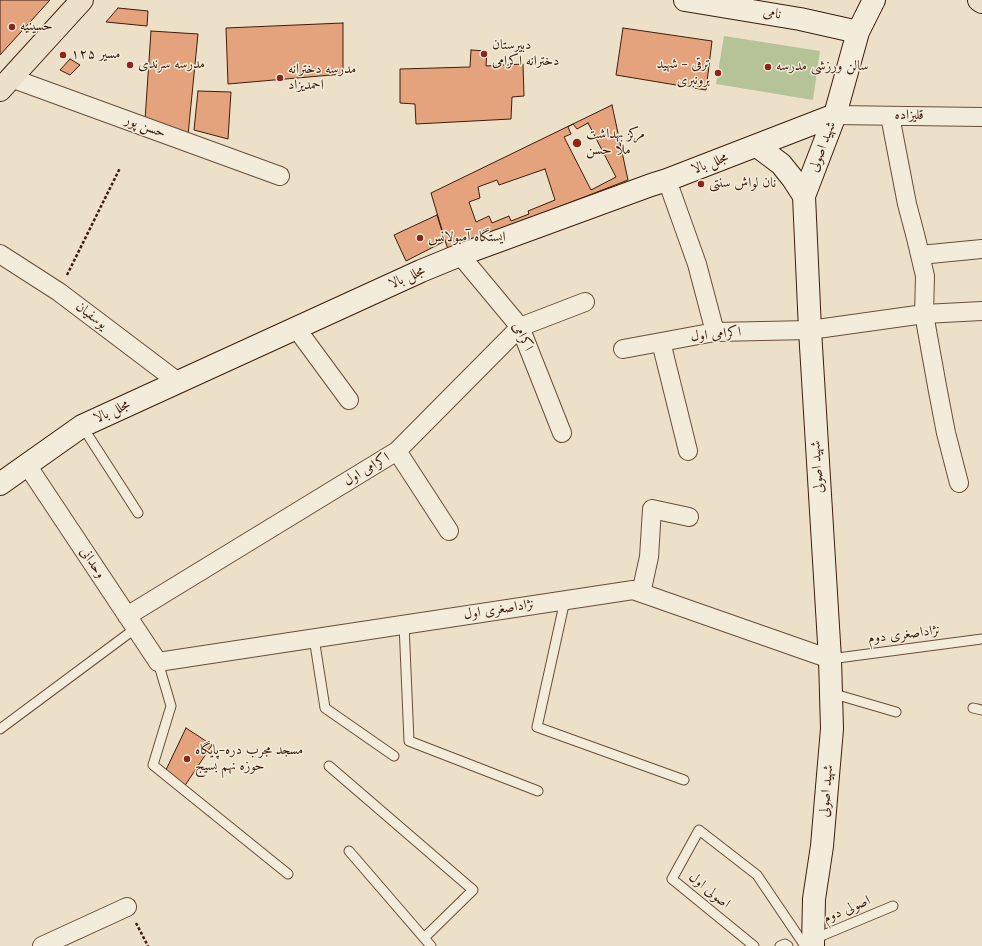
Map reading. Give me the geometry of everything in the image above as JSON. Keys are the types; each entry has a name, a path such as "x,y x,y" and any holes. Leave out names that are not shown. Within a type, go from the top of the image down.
{"main road":[{"path":"5,84 82,0"}],"street":[{"name":"نامی","path":"685,0 800,19 858,32"},
{"name":"شهید اصولی","path":"810,944 814,899 822,846 832,728 830,659 810,330 804,196 835,115 858,32 874,0"},
{"name":"حسن پور","path":"5,84 280,176"},
{"name":"قلیزاده","path":"835,115 982,117"},
{"name":"مجلل بالا","path":"0,484 82,426 421,271 460,255 667,180 835,115"},
{"path":"890,116 907,204 925,276 924,314 946,433 959,483"},
{"path":"757,146 781,164 804,196"},
{"path":"667,180 697,264 715,332"},
{"path":"920,255 982,249"},
{"name":"یوسفیان","path":"0,254 59,292 178,382"},
{"name":"اکرامی","path":"460,255 520,327 562,433"},
{"name":"اکرامی اول","path":"132,622 397,451 520,327 585,302"},
{"name":"اکرامی اول","path":"623,349 715,332 810,330 924,314 982,311"},
{"path":"296,328 349,400"},
{"path":"661,342 688,451"},
{"path":"397,451 449,531"},
{"name":"وحدانی","path":"27,465 158,662"},
{"path":"641,593 649,557 652,508 689,517"},
{"name":"نژاداصغری اول","path":"158,662 633,590 830,659"},
{"path":"42,946 128,907"}],"lane":[{"path":"82,426 138,513"},
{"path":"565,600 537,727 684,780"},
{"path":"0,729 132,622"},
{"path":"404,624 409,741 538,791"},
{"path":"314,638 325,708 394,756"},
{"name":"نژاداصغری دوم","path":"830,659 982,639"},
{"path":"158,662 171,706 153,765 288,874"},
{"path":"831,693 896,712"},
{"path":"329,766 473,890 424,938"},
{"name":"اصولی اول","path":"754,946 672,879 699,830 757,876 810,944"},
{"path":"349,851 431,946"},
{"name":"اصولی دوم","path":"810,944 893,906"},
{"path":"780,946 785,944 788,946"}],"path":[{"path":"59,292 120,168"},
{"path":"128,907 148,946"}],"green space":[{"name":"سالن ورزشی مدرسه","path":"724,36 820,51 813,100 716,84"}],"building":[{"name":"حسینیه","path":"0,0 50,0 0,55"},
{"path":"118,8 148,11 147,26 106,22"},
{"path":"343,23 343,74 228,84 226,28"},
{"path":"623,28 712,41 706,90 616,75"},
{"path":"151,31 198,34 188,135 145,120"},
{"path":"471,50 487,51 486,66 523,64 524,96 512,97 511,119 416,124 415,104 400,103 400,69 470,67"},
{"path":"70,59 80,65 70,75 60,70"},
{"path":"198,91 231,92 228,139 194,130"},
{"name":"مرکز بهداشت ملا حسن","path":"612,105 628,180 448,250 431,193"},
{"path":"588,123 616,177 591,190 564,137 571,134 568,127 573,124 577,129"},
{"path":"545,169 555,200 528,211 529,214 511,221 509,216 492,223 489,216 476,222 469,202 480,198 478,187 497,180 499,185"},
{"name":"ایستگاه آمبولانس","path":"437,215 445,241 406,261 394,235"},
{"name":"مسجد مجرب دره-پایگاه حوزه نهم بسیج","path":"186,728 212,745 184,787 165,772"}],"place":[{"name":"حسینیه","path":"12,27"},
{"name":"دبیرستان دخترانه اکرامی","path":"484,54"},
{"name":"مسیر ۱۲۵","path":"63,55"},
{"name":"مدرسه سرندی","path":"130,65"},
{"name":"سالن ورزشی مدرسه","path":"768,67"},
{"name":"ترقی - شهید برونبری","path":"718,73"},
{"name":"مدرسه دخترانه احمدیزاد","path":"280,78"},
{"name":"مرکز بهداشت ملا حسن","path":"577,143"},
{"name":"نان لواش سنتی","path":"701,184"},
{"name":"ایستگاه آمبولانس","path":"420,238"},
{"name":"مسجد مجرب دره-پایگاه حوزه نهم بسیج","path":"187,759"}]}
